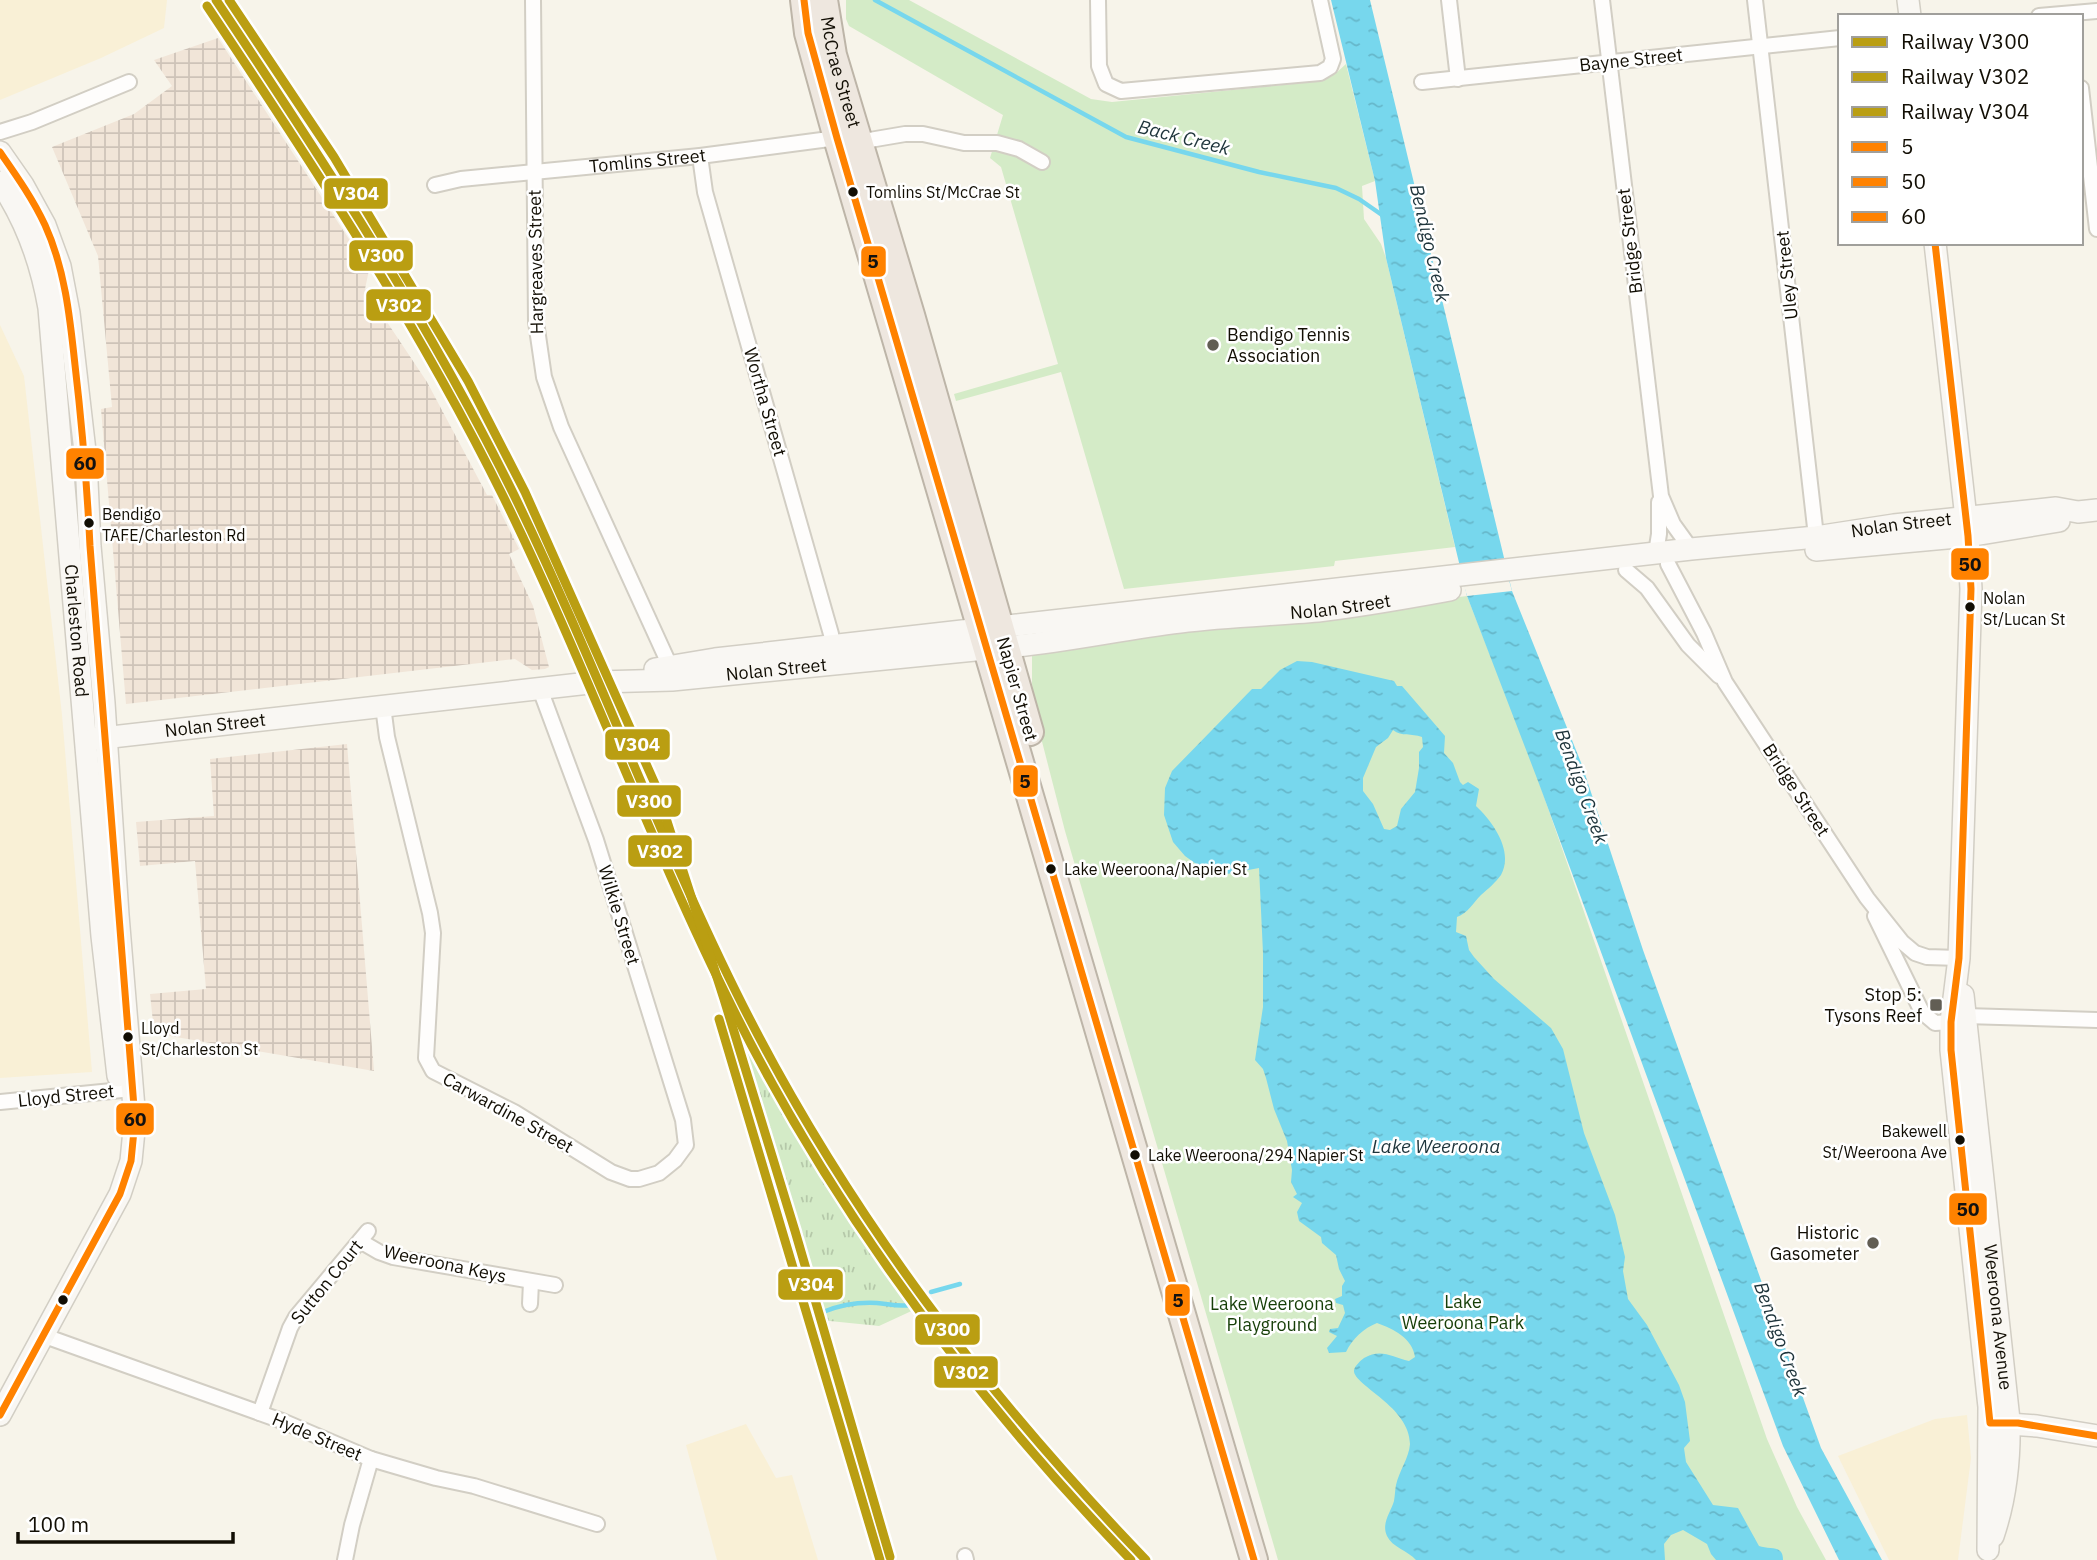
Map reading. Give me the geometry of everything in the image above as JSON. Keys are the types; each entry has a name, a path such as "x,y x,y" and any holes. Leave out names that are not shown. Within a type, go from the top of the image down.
{"highway":[{"name":"McCrae Street","path":"804,0 808,33 847,140"},
{"name":"McCrae Street","path":"824,0 847,140"},
{"name":"Napier Street","path":"847,140 1116,1071 1265,1560"},
{"name":"Napier Street","path":"1161,1223 1254,1560"}],"street":[{"name":"Hargreaves Street","path":"533,0 536,322 544,377 561,427 671,673"},
{"path":"1098,0 1099,66 1106,84 1112,89 1131,91 1320,73 1332,64 1332,49 1320,0"},
{"path":"1449,0 1458,79"},
{"name":"Bridge Street","path":"1602,0 1659,481 1663,556 1704,633 1725,682 1867,898 1902,942 1915,953 1927,957 1959,958"},
{"name":"Uley Street","path":"1755,0 1817,543"},
{"path":"2079,14 2097,11"},
{"name":"Bayne Street","path":"1422,82 1838,38"},
{"path":"0,132 32,122 129,82"},
{"path":"2083,106 2097,229"},
{"path":"847,140 923,134 964,144 997,143 1019,149 1042,162"},
{"name":"Tomlins Street","path":"435,185 461,179 847,140"},
{"name":"Charleston Road","path":"0,152 46,225 63,279 69,313 86,460 90,546 85,614 85,740 102,936 126,1089"},
{"name":"Wortha Street","path":"700,156 705,192 831,634 834,655"},
{"name":"Charleston Road","path":"0,182 23,222 38,259 46,290 85,614 107,737 126,1089"},
{"name":"Weeroona Avenue","path":"1935,245 1967,527 1970,615 1958,1019 1952,1069 1999,1423 1987,1555"},
{"name":"Bridge Street","path":"1659,481 1672,524 1691,549"},
{"name":"Nolan Street","path":"85,740 992,638 1663,556 2060,520 2088,511"},
{"name":"Nolan Street","path":"1514,576 1626,570 1691,549 1817,543"},
{"name":"Bridge Street","path":"1626,570 1651,594 1688,645 1725,682"},
{"name":"Wilkie Street","path":"540,689 596,840 676,1093 686,1145"},
{"name":"Carwardine Street","path":"383,706 387,737 433,933 426,1058 429,1068 514,1112 620,1177 639,1179 659,1173 675,1160 686,1145"},
{"name":"Bridge Street","path":"1867,898 1922,1012 1935,1023 1958,1019 2097,1020"},
{"path":"0,1413 106,1217 121,1152 126,1089"},
{"name":"Lloyd Street","path":"0,1102 126,1089"},
{"name":"Weeroona Keys","path":"364,1236 379,1252 393,1257 555,1285"},
{"name":"Sutton Court","path":"260,1413 296,1317 364,1236"},
{"name":"Weeroona Keys","path":"530,1304 531,1282"},
{"name":"Hyde Street","path":"42,1335 260,1413 371,1459 474,1486 597,1524"},
{"path":"1999,1423 2097,1436"},
{"path":"345,1560 371,1459"}],"shaded area":[{"path":"0,0 167,0 164,28 101,58 0,100"},
{"path":"218,38 369,270 365,289 427,382 487,495 492,495 519,549 509,554 533,606 549,667 532,670 515,659 126,704 101,409 112,407 98,256 52,147 134,114 172,86 154,60"},
{"path":"0,325 24,376 62,715 92,1072 0,1078"},
{"path":"347,744 374,1071 170,1036 153,1022 150,994 206,989 195,861 140,866 136,822 214,816 210,759"},
{"path":"1967,1415 1971,1458 1958,1560 1889,1560 1838,1456 1935,1419"},
{"path":"746,1424 776,1478 792,1475 818,1560 717,1560 686,1445"}],"green space":[{"name":"Bendigo Tennis Association","path":"846,0 909,0 1091,99 1112,102 1323,81 1346,64 1375,181 1362,186 1364,219 1381,244 1386,258 1455,547 1335,561 1334,566 1124,589 1061,372 956,401 954,394 1058,364 1001,167 990,158 1003,115 849,26 846,19"},
{"name":"Lake Weeroona Park","path":"1467,596 1532,762 1767,1439 1797,1507 1826,1560 1278,1560 1065,831 1038,726 1032,684 1032,652 1036,649"},
{"path":"735,1041 751,1048 804,1146 862,1234 918,1308 879,1326 820,1320 787,1196"}],"water":[{"name":"Bendigo Creek","path":"1331,0 1370,0 1512,591 1582,765 1643,950 1821,1448 1882,1560 1839,1560 1783,1446 1467,596 1386,258 1375,181"},
{"name":"Lake Weeroona","path":"1297,661 1312,662 1394,681 1397,686 1402,686 1445,736 1444,753 1453,763 1460,782 1463,785 1468,782 1479,789 1476,806 1500,838 1505,856 1504,866 1497,880 1457,917 1456,932 1466,936 1469,950 1494,979 1551,1028 1563,1049 1584,1133 1615,1215 1625,1257 1623,1271 1628,1299 1647,1325 1679,1385 1685,1402 1690,1441 1684,1448 1686,1462 1713,1505 1738,1508 1759,1546 1778,1550 1783,1560 1716,1560 1707,1544 1683,1530 1671,1535 1664,1544 1665,1560 1416,1560 1387,1536 1386,1522 1410,1444 1408,1431 1392,1408 1362,1383 1354,1370 1364,1358 1376,1354 1409,1361 1415,1357 1413,1350 1401,1335 1377,1323 1359,1334 1346,1352 1329,1353 1327,1348 1337,1336 1329,1332 1330,1329 1338,1328 1345,1313 1343,1305 1336,1303 1335,1299 1342,1296 1345,1281 1336,1255 1322,1243 1321,1237 1299,1221 1297,1212 1302,1203 1293,1197 1297,1194 1291,1182 1292,1170 1287,1141 1274,1109 1263,1069 1255,1060 1263,1007 1259,868 1227,874 1212,872 1199,866 1185,856 1173,842 1164,815 1165,788 1172,771 1252,689 1261,689 1280,670","holes":["1393,730 1422,737 1423,747 1419,752 1415,792 1401,809 1397,826 1390,830 1384,829 1373,804 1363,791 1363,778 1376,747 1388,738"]}],"pier":[{"path":"1504,562 1512,591 1467,596 1459,568"}],"waterway":[{"name":"Back Creek","path":"875,0 1126,137 1259,172 1336,188 1359,199 1382,215"},
{"path":"931,1292 960,1284"},
{"path":"823,1312 863,1303 910,1305"}],"rail line":[{"name":"V300","path":"216,0 373,243 447,367 481,431 573,622 712,943 784,1083 828,1157 874,1229 975,1366 1087,1497 1146,1560"},
{"name":"V304","path":"229,0 334,157 468,381 525,492 655,784 795,1231 890,1557"},
{"name":"V302","path":"207,6 364,248 471,434 563,625 702,944 772,1083 815,1157 861,1229 962,1367 1072,1497 1131,1560"},
{"name":"V300","path":"719,1019 880,1560"}],"transit line":[{"name":"5","path":"804,0 808,33 837,138 1254,1560"},
{"name":"60","path":"0,152 45,225 62,276 69,312 84,455 135,1120 131,1161 120,1194 0,1415"},
{"name":"50","path":"1935,245 1968,536 1971,589 1959,958 1951,1022 1951,1050 1990,1423 2018,1423 2097,1436"}],"place":[{"name":"Tomlins St/McCrae St","path":"853,192"},
{"name":"Bendigo Tennis Association","path":"1213,345"},
{"name":"Bendigo TAFE/Charleston Rd","path":"89,523"},
{"name":"Nolan St/Lucan St","path":"1970,607"},
{"name":"Lake Weeroona/Napier St","path":"1051,869"},
{"name":"Stop 5: Tysons Reef","path":"1936,1005"},
{"name":"Lloyd St/Charleston St","path":"128,1037"},
{"name":"Bakewell St/Weeroona Ave","path":"1960,1140"},
{"name":"Lake Weeroona/294 Napier St","path":"1135,1155"},
{"name":"Historic Gasometer","path":"1873,1243"}],"park label":[{"name":"Lake Weeroona Playground","path":"1272,1314"}]}
